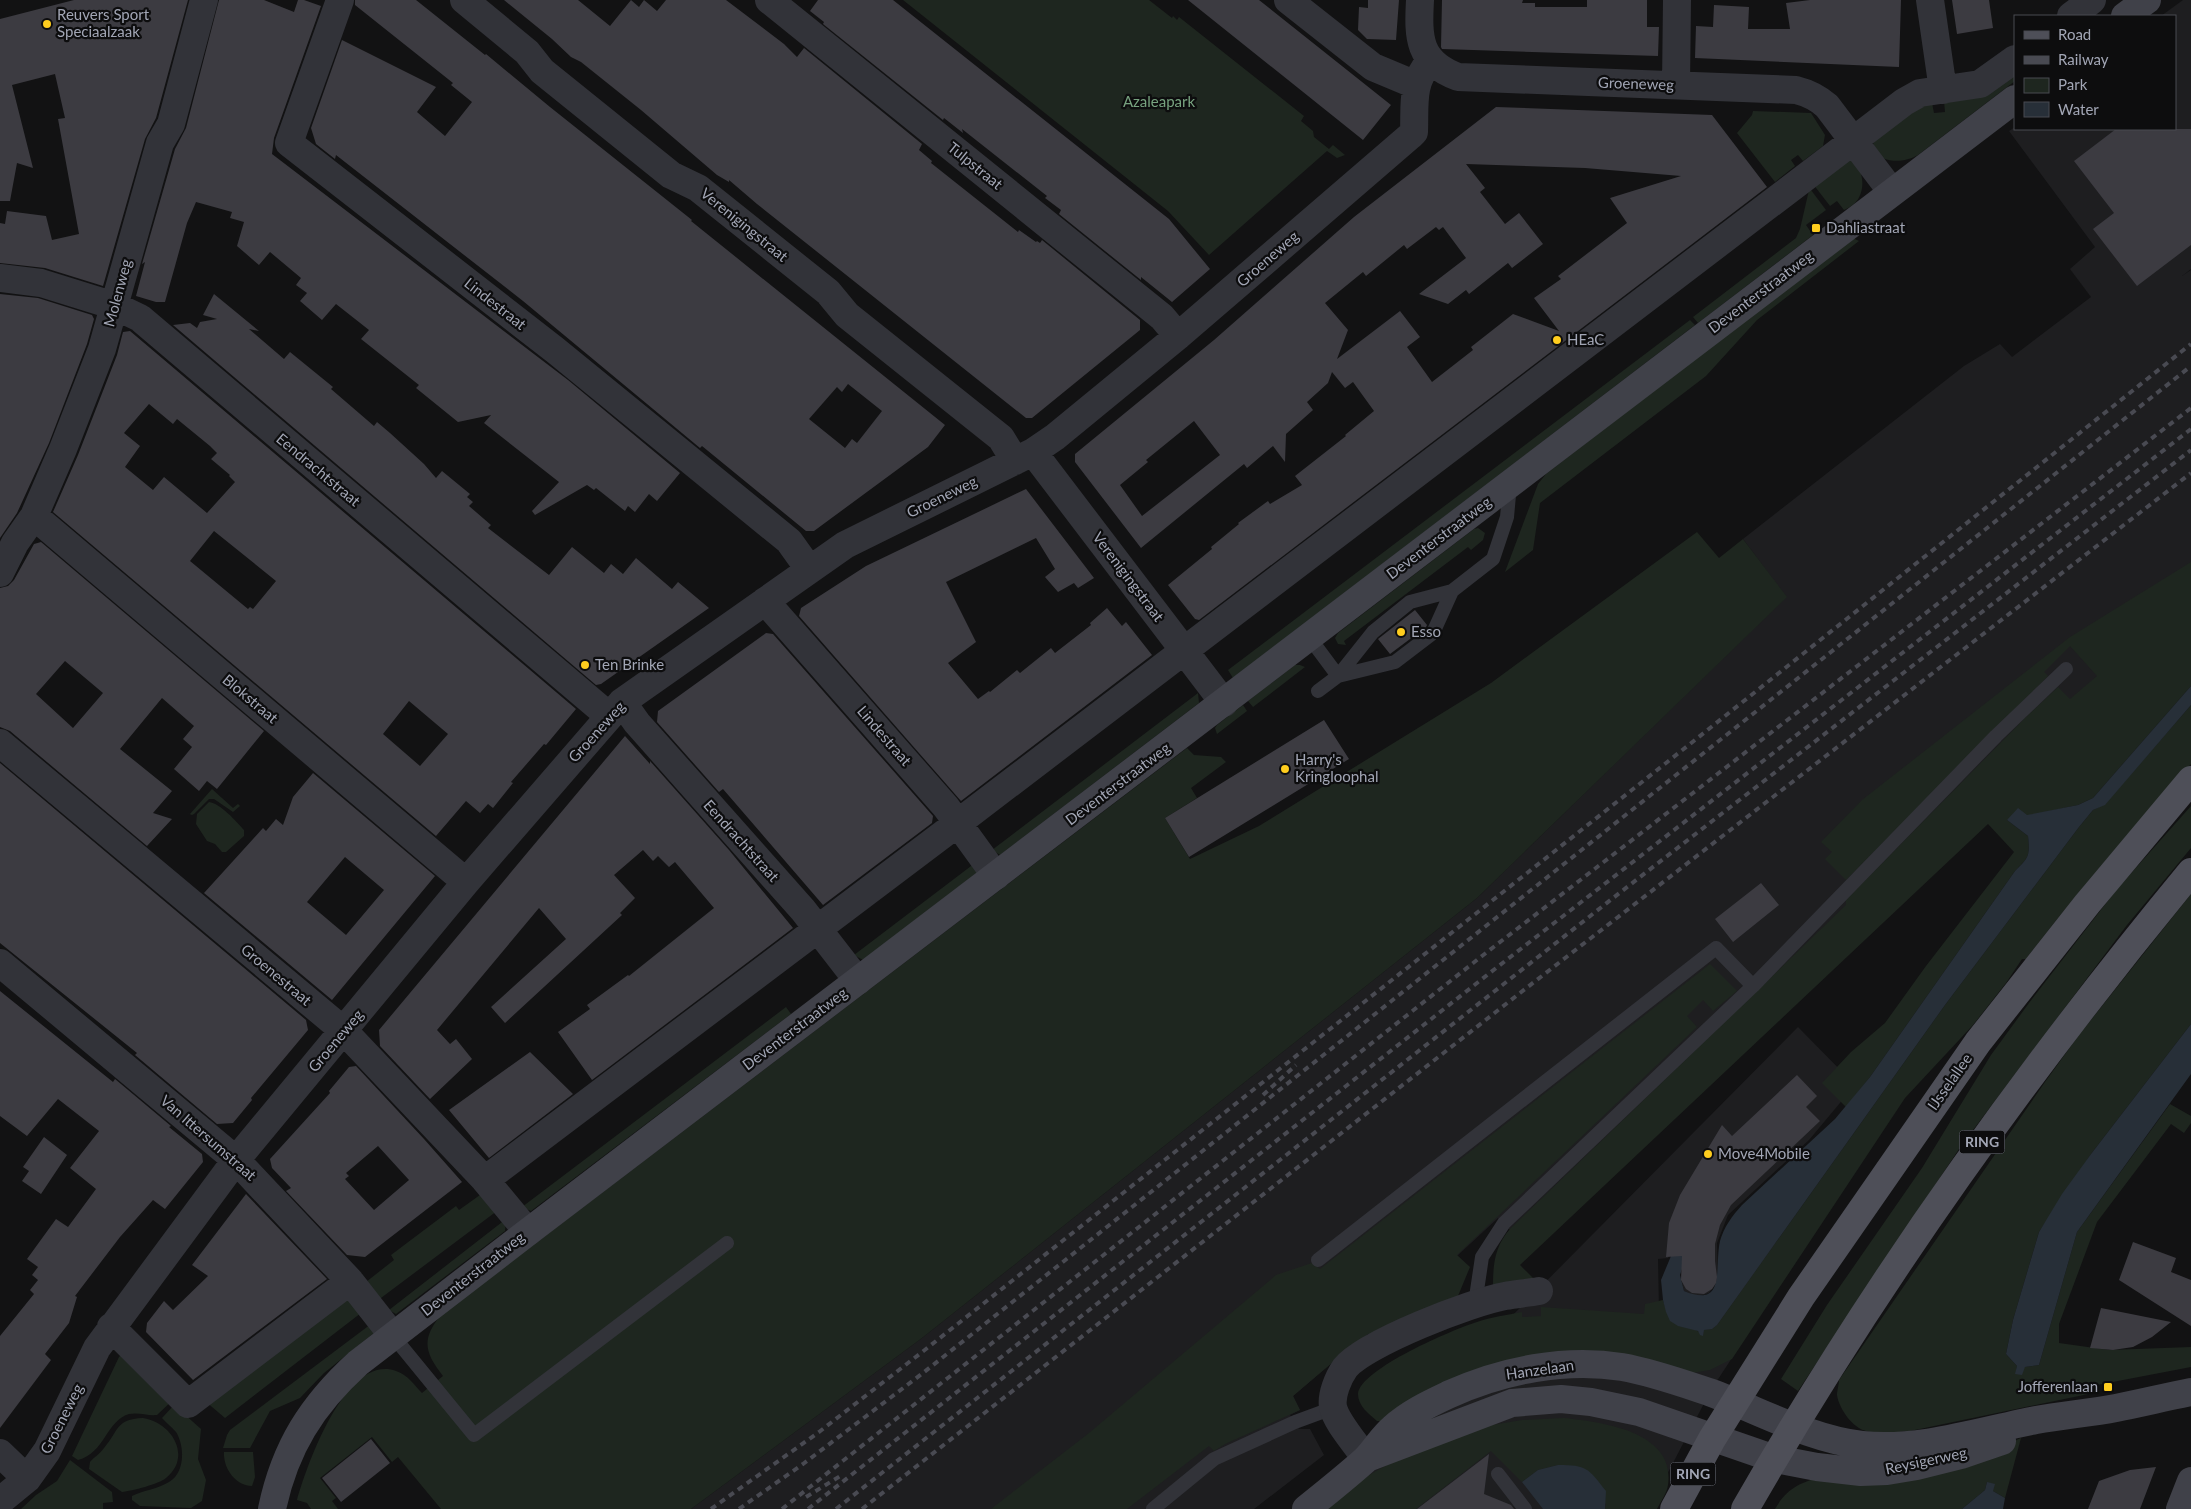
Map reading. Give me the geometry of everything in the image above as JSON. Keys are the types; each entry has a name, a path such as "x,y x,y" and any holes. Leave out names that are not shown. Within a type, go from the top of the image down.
{"main road":[{"name":"IJsselallee","path":"1674,1509 1735,1401 1845,1232 1978,1042 2087,904 2191,780"},
{"name":"RING","path":"1744,1509 1861,1320 1958,1176 2026,1081 2116,963 2191,872"}],"street":[{"name":"Molenweg","path":"0,573 15,543 34,516 63,449 102,349 160,143 171,124 204,0"},
{"name":"Lindestraat","path":"340,0 289,142 555,350 790,541 809,569"},
{"name":"Verenigingstraat","path":"464,0 527,52 542,71 671,175 698,188 828,292 847,315 1024,456 1184,651 1224,703"},
{"name":"Tulpstraat","path":"769,0 1162,317 1178,336"},
{"path":"1288,0 1373,67 1416,85"},
{"path":"1420,0 1420,40 1430,60"},
{"path":"1676,85 1677,0"},
{"path":"1930,0 1942,90"},
{"path":"2072,15 2092,0"},
{"path":"2126,15 2147,0"},
{"name":"Groeneweg","path":"0,1501 27,1479 47,1451 97,1348 236,1160 466,882 616,709 845,545 1024,456 1055,437 1178,336 1414,132 1416,85 1421,72 1430,60 1442,71 1458,77 1806,92 1820,99 1827,106 1892,192"},
{"path":"485,1180 958,823 1904,102 1920,93 1980,84 2014,60"},
{"name":"Deventerstraatweg","path":"272,1509 289,1452 315,1409 334,1385 393,1336 2014,100"},
{"name":"Eendrachtstraat","path":"0,278 41,283 115,306 140,318 616,709 637,724 818,928 858,981"},
{"name":"Blokstraat","path":"34,516 466,882"},
{"name":"Lindestraat","path":"765,601 958,823 996,876"},
{"name":"Groenestraat","path":"0,742 344,1031 485,1180 528,1232"},
{"name":"Van Ittersumstraat","path":"0,963 236,1160 350,1281 393,1336"},
{"path":"111,1327 188,1404 350,1281"},
{"path":"1366,1458 1333,1408 1334,1390 1346,1368 1365,1351 1407,1331 1474,1304 1504,1296 1539,1291"},
{"name":"Hanzelaan","path":"1306,1509 1366,1458 1394,1427 1428,1404 1472,1384 1505,1374 1536,1368 1581,1365 1625,1368 1735,1401"},
{"name":"Reysigerweg","path":"1794,1426 1860,1445 1894,1447 1935,1441 2041,1419 2116,1408 2191,1392"},
{"name":"Hanzelaan","path":"1366,1458 1512,1403 1561,1399 1591,1402 1640,1412 1712,1439"},
{"path":"1735,1401 1794,1426"},
{"name":"Reysigerweg","path":"1775,1459 1861,1472 1887,1471 1935,1462 1997,1444 2041,1419"},
{"path":"1712,1439 1775,1459"},
{"path":"0,1453 27,1479"},
{"path":"2180,1509 2191,1481"}],"lane":[{"path":"1318,692 1338,676 1373,632 1410,602 1452,591 1493,559 1507,517 1510,484"},
{"path":"1338,676 1395,662 1433,633 1452,591"},
{"path":"1308,637 1338,676"},
{"path":"1474,1304 1482,1257 1504,1223 1753,986 1996,736 2066,669"},
{"path":"1318,1260 1716,948 1753,986"},
{"path":"393,1336 474,1435 727,1243"},
{"path":"1153,1509 1214,1459 1287,1426 1333,1408"},
{"path":"1498,1474 1525,1509"}],"shaded area":[{"path":"2183,0 2191,0 2191,269 2182,276 2191,270 2191,613 1519,1239 1498,1218 1457,1256 1293,1396 1300,1410 1290,1415 1299,1429 1310,1429 1324,1455 1254,1509 691,1509 922,1338 1477,898 1786,597 1743,539 1964,366 2000,344 2012,357 2091,297 2070,269 2095,247 2009,131 2014,128 2014,130 2176,130 2176,15 2162,15"},
{"path":"1798,1027 1855,1085 1809,1140 1728,1215 1717,1243 1718,1280 1709,1293 1698,1297 1684,1291 1681,1278 1684,1256 1669,1255 1668,1258 1658,1259 1659,1310 1695,1336 1904,1095 1711,1390 1649,1509 1300,1509 1384,1445"}],"green space":[{"name":"Azaleapark","path":"903,0 1149,0 1172,18 1173,16 1177,20 1179,17 1304,116 1301,121 1313,131 1314,137 1329,149 1333,145 1345,155 1337,158 1327,151 1209,255 1168,211"},
{"path":"2014,70 2014,82 1918,155 1897,161 1879,155 1873,141 1903,112 1932,103 1934,113 1945,112 1944,101"},
{"path":"1753,111 1811,113 1825,135 1823,146 1803,161 1798,155 1791,160 1795,166 1775,182 1737,133 1752,115"},
{"path":"1850,160 1859,168 1862,186 1859,198 1844,210 1837,201 1830,206 1813,184"},
{"path":"1809,190 1811,190 1826,210 1806,225 1813,235 1698,323 1693,317 1796,238 1800,229"},
{"path":"1853,238 1859,241 1757,320 1706,376 1540,503 1533,550 1505,572 1538,484 1546,474"},
{"path":"1690,320 1695,325 1233,678 1228,670"},
{"path":"1478,528 1485,533 1483,540 1471,550 1468,547 1344,641 1346,645 1338,644 1335,638 1338,633 1474,529"},
{"path":"1697,532 1719,558 1743,539 1787,597 1477,898 922,1338 691,1509 441,1509 398,1457 392,1462 372,1437 320,1478 336,1498 332,1501 338,1509 311,1509 307,1503 297,1500 320,1439 332,1416 345,1395 361,1379 378,1370 396,1371 407,1378 422,1393 443,1376 432,1360 428,1346 430,1332 440,1316 1187,748 1194,755 1221,757 1226,762 1191,788 1197,798 1165,818 1190,859 1259,826 1491,683"},
{"path":"2191,562 2191,686 2093,798 2078,805 2007,820 2028,836 2028,856 2015,871 1870,1077 1846,1107 1822,1083 1851,1052 1885,1023 1926,966 2014,852 1988,824 1520,1265 1533,1278 1529,1281 1493,1285 1498,1249 1510,1229 1846,905 1846,900 2025,718 2058,687 2070,699 2097,676 2070,646 2044,672 2048,676 1846,880 1825,859 1832,852 1821,842 1862,800 2070,637"},
{"path":"1295,665 1305,667 1253,707 1248,701"},
{"path":"1198,693 1199,703 1000,855 992,850"},
{"path":"1243,705 1247,711 1217,734 1215,728 1217,725"},
{"path":"2191,705 2191,764 2106,860 2026,959 2022,959 1973,1025 1905,1098 1732,1359 1710,1370 1692,1373 1624,1357 1381,1421 1377,1421 1365,1409 1358,1398 1358,1394 1363,1384 1374,1373 1390,1362 1430,1341 1465,1326 1488,1319 1522,1312 1522,1317 1541,1316 1541,1307 1644,1314 1645,1304 1663,1300 1667,1311 1676,1323 1697,1330 1703,1335 1704,1330 1712,1329 1717,1325 1945,1005 2079,827 2093,810 2105,804"},
{"path":"212,789 233,808 238,804 240,806 233,812 214,799 209,799 194,814 192,815 187,813 190,814"},
{"path":"209,802 223,809 244,830 244,836 226,852 222,852 215,844 207,841 196,824 197,814"},
{"path":"2191,806 2191,848 2127,925 1961,1146 1798,1391 1781,1379 1827,1305 1922,1168 1991,1055 2117,889"},
{"path":"975,863 978,872 863,960 854,955"},
{"path":"2191,894 2191,1024 2091,1154 2039,1232 2013,1320 2006,1354 2017,1366 2016,1374 2025,1367 2039,1365 2077,1232 2170,1104 2191,1116 2191,1123 2184,1133 2171,1124 2097,1222 2059,1324 2059,1343 2109,1350 2191,1347 2191,1367 2097,1385 2098,1392 1910,1431 1877,1433 1866,1431 1856,1426 1847,1417 1838,1400 1839,1380 2079,1035"},
{"path":"1710,964 1737,991 1713,1011 1703,1000 1687,1016 1697,1027 1457,1255 1470,1267 1458,1296 1371,1338 1368,1334 1293,1396 1300,1410 1225,1444 1214,1451 1209,1446 1127,1509 991,1509 1089,1433 1276,1275 1312,1263 1320,1269"},
{"path":"786,1007 791,1014 531,1211 522,1207"},
{"path":"480,1195 497,1211 381,1298 378,1298 366,1282 394,1260 391,1255 456,1206 459,1210"},
{"path":"506,1219 505,1231 396,1314 389,1310"},
{"path":"351,1295 361,1313 225,1418 205,1401"},
{"path":"371,1324 374,1333 324,1373 300,1398 270,1411 250,1448 223,1448 230,1430"},
{"path":"125,1351 174,1399 157,1415 129,1414 121,1418 94,1451 78,1460 72,1456 119,1357"},
{"path":"174,1405 201,1429 198,1459 206,1480 202,1501 191,1508 140,1506 132,1500 132,1496 169,1482 174,1478 181,1466 182,1452 179,1438 176,1432 162,1418"},
{"path":"143,1418 162,1426 170,1433 178,1450 178,1460 174,1469 166,1478 158,1483 122,1492 89,1469 90,1462 109,1442 122,1423"},
{"path":"1564,1418 1597,1423 1633,1433 1648,1441 1660,1452 1667,1467 1668,1485 1657,1509 1605,1509 1606,1504 1558,1465 1538,1470 1522,1482 1491,1451 1416,1509 1326,1509 1366,1477 1404,1455 1486,1426 1522,1420"},
{"path":"2021,1438 2005,1498 1993,1491 1987,1482 1985,1490 1962,1509 1775,1509 1789,1491 1807,1481 1823,1476 2004,1445"},
{"path":"224,1452 253,1452 255,1477 252,1486 236,1480 228,1470"},
{"path":"70,1460 112,1492 113,1502 103,1503 103,1509 21,1509 36,1495 57,1481"}],"water":[{"path":"2191,686 2191,705 2105,805 2093,810 2079,827 1945,1005 1717,1325 1712,1329 1704,1330 1703,1336 1698,1331 1678,1326 1670,1321 1663,1300 1661,1280 1671,1256 1683,1256 1685,1260 1680,1275 1684,1291 1698,1295 1707,1294 1713,1290 1716,1282 1720,1241 1732,1218 1742,1205 1835,1119 1870,1077 2015,871 2026,859 2029,848 2028,836 2007,820 2018,808 2027,815 2078,805 2093,798"},
{"path":"2191,1024 2191,1074 2077,1232 2039,1365 2025,1367 2022,1375 2015,1374 2017,1366 2006,1354 2013,1320 2039,1232 2062,1194 2091,1154"},
{"path":"1558,1465 1581,1467 1591,1473 1606,1491 1605,1509 1543,1509 1522,1482 1538,1470"},
{"path":"1987,1482 1995,1484 1993,1491 2005,1498 2003,1509 1962,1509 1985,1490"}],"building":[{"path":"74,0 188,0 156,118 145,139 103,286 45,268 0,263 0,223 5,224 7,211 46,216 52,240 79,234 58,119 65,118 55,74 12,85 33,168 17,163 10,201 0,201 0,19"},
{"path":"219,0 264,0 294,12 298,0 304,0 321,6 274,138 272,154 568,380 680,473 657,501 649,494 635,512 628,506 625,511 596,488 594,490 587,485 535,515 532,511 559,482 484,423 491,415 458,422 416,388 419,385 361,339 369,330 336,304 322,320 300,301 307,293 296,285 301,278 270,252 259,265 237,246 244,222 230,218 232,212 196,202 187,223 165,302 156,302 136,296 145,262 142,264 175,149 186,128"},
{"path":"355,0 416,0 486,54 945,425 928,447 814,531 806,531 702,446 700,448 523,301 336,155 335,159 316,144 311,128 342,40 436,87 417,112 445,136 472,102 451,85 453,83 355,5","holes":["848,384 882,411 857,443 852,439 845,448 809,419 837,387 842,392"]},
{"path":"504,0 578,0 610,26 631,0 639,7 644,0 657,11 666,0 726,0 784,44 797,57 804,48 922,144 919,150 932,161 931,163 1018,232 1019,230 1036,242 1040,243 1042,240 1140,320 1140,330 1032,418 1026,418 729,180 729,182 717,175 641,110 581,62 571,57"},
{"path":"818,0 893,0 1169,219 1210,269 1172,302 1141,277 1141,280 1059,214 1061,210 1045,198 1047,196 962,129 963,133 944,118 943,120 823,24 824,22 810,11"},
{"path":"1188,0 1259,0 1391,105 1363,140"},
{"path":"1368,0 1399,0 1396,40 1367,39 1358,30 1359,7 1368,8"},
{"path":"1442,0 1523,0 1522,3 1535,3 1535,7 1587,7 1587,0 1647,0 1647,27 1659,27 1658,56 1442,49"},
{"path":"1810,0 1901,0 1899,67 1695,58 1696,26 1713,27 1714,5 1749,7 1748,29 1790,29 1786,3"},
{"path":"1952,0 1989,0 1993,28 1957,34"},
{"path":"1496,107 1712,115 1767,187 1199,620 1195,619 1168,585 1212,549 1211,547 1238,523 1268,501 1270,504 1302,485 1295,476 1346,436 1374,411 1353,382 1345,388 1332,372 1328,383 1307,402 1313,410 1286,434 1285,462 1273,446 1247,468 1244,464 1141,548 1075,462 1075,454 1214,340 1354,217","holes":["1466,164 1585,168 1681,176 1610,198 1627,223 1558,276 1561,279 1534,298 1559,331 1513,314 1471,347 1473,350 1432,382 1407,347 1420,337 1400,311 1337,359 1348,330 1325,303 1363,272 1366,276 1404,245 1407,249 1436,227 1439,230 1443,227 1466,258 1419,294 1448,304 1466,290 1469,294 1508,263 1512,268 1543,244 1519,213 1505,224 1480,192 1485,188","1194,421 1220,455 1142,516 1120,485 1148,462 1146,460"]},
{"path":"2191,129 2191,245 2137,286 2093,229 2114,213 2074,161 2115,130"},
{"path":"0,294 38,298 92,315 94,319 87,344 49,443 17,513 0,538"},
{"path":"214,294 259,331 249,329 284,359 290,352 333,387 331,389 374,426 377,422 424,464 436,478 442,471 470,494 467,497 473,502 469,506 491,525 488,528 549,575 572,547 604,573 611,564 623,574 636,558 672,589 678,582 709,608 601,684 596,685 173,325 190,323 197,328 200,322 217,319 203,315"},
{"path":"130,331 576,709 546,745 544,744 511,782 513,783 493,808 488,804 480,813 466,801 436,836 53,512 78,455 117,355 123,332","holes":["149,404 173,424 177,419 210,446 217,453 211,459 230,475 235,482 207,513 164,477 153,490 125,467 140,446 124,433","214,531 276,581 253,609 250,607 248,609 190,561","409,701 448,734 420,766 383,734"]},
{"path":"1026,489 1094,578 1078,588 1074,583 1058,592 1045,577 1055,569 1036,538 946,582 976,642 948,663 978,699 990,692 1017,670 1020,673 1051,648 1055,653 1091,625 1090,623 1107,608 1122,626 1126,622 1152,655 961,801 799,616 801,608 866,566"},
{"path":"41,542 264,731 217,789 207,781 199,791 174,769 192,747 183,739 194,726 162,698 120,749 172,791 153,813 172,819 147,846 10,731 0,727 0,588 8,586 14,580 34,544","holes":["65,661 103,693 73,728 36,694"]},
{"path":"1415,610 1427,625 1426,627 1390,654 1378,639"},
{"path":"766,633 773,634 933,816 932,823 823,905 723,789 719,792 657,722 658,711"},
{"path":"1324,720 1349,759 1189,857 1165,818"},
{"path":"625,736 650,764 650,761 729,850 793,928 592,1080 558,1032 590,1009 587,1005 629,976 714,908 675,862 669,867 658,856 653,861 643,850 614,875 635,898 620,913 622,915 505,1023 491,1007 566,939 539,908 437,1030 450,1044 456,1039 472,1059 430,1099 380,1046 379,1030"},
{"path":"0,763 306,1020 308,1030 251,1098 252,1100 233,1123 217,1124 135,1055 137,1053 0,943"},
{"path":"313,773 435,876 332,1000 204,893 263,828 266,831 276,819 283,825 293,797","holes":["345,857 384,890 346,935 307,902"]},
{"path":"1761,883 1779,905 1733,942 1715,919"},
{"path":"0,991 113,1082 115,1079 171,1126 169,1127 202,1154 203,1162 165,1209 153,1200 120,1237 75,1296 77,1297 69,1323 45,1354 51,1360 0,1428 0,1336 34,1294 30,1290 38,1280 32,1275 38,1267 27,1259 56,1219 68,1227 96,1189 70,1168 99,1131 58,1099 27,1136 0,1116"},
{"path":"530,1052 573,1094 489,1158 449,1110"},
{"path":"356,1066 462,1182 365,1257 347,1255 286,1191 291,1188 272,1168 270,1159 330,1093 329,1091 349,1067","holes":["378,1146 409,1180 374,1210 345,1179 349,1176 346,1173"]},
{"path":"1797,1075 1817,1096 1806,1107 1820,1121 1731,1205 1720,1225 1715,1244 1716,1283 1712,1289 1704,1294 1692,1293 1686,1289 1681,1280 1682,1256 1666,1257 1669,1223 1680,1195 1722,1125 1732,1136"},
{"path":"44,1137 67,1155 41,1194 22,1181 29,1171 23,1167"},
{"path":"246,1194 327,1279 193,1380 146,1332 147,1323 164,1301 173,1310 208,1276 192,1265"},
{"path":"2133,1242 2176,1258 2171,1272 2191,1280 2191,1326 2119,1280"},
{"path":"2101,1308 2171,1322 2152,1337 2133,1347 2113,1350 2090,1348"},
{"path":"371,1439 390,1463 341,1502 322,1478"},
{"path":"1489,1454 1484,1494 1511,1505 1514,1509 1417,1509"},
{"path":"2156,1467 2140,1509 2088,1509 2099,1481 2130,1470"}],"railway":[{"path":"711,1509 819,1432 926,1349 1695,740 2191,344"},
{"path":"739,1509 803,1464 923,1373 2191,366"},
{"path":"782,1509 1482,956 2191,408"},
{"path":"808,1509 1491,972 2191,429"},
{"path":"836,1509 1622,891 2191,450"},
{"path":"862,1509 1520,993 2191,473"},
{"path":"1263,1095 1296,1065"},
{"path":"806,1497 842,1475"}],"place":[{"name":"Reuvers Sport Speciaalzaak","path":"47,24"},
{"name":"Dahliastraat","path":"1816,228"},
{"name":"HEaC","path":"1557,340"},
{"name":"Esso","path":"1401,632"},
{"name":"Ten Brinke","path":"585,665"},
{"name":"Harry's Kringloophal","path":"1285,769"},
{"name":"Move4Mobile","path":"1708,1154"},
{"name":"Jofferenlaan","path":"2108,1387"}]}
